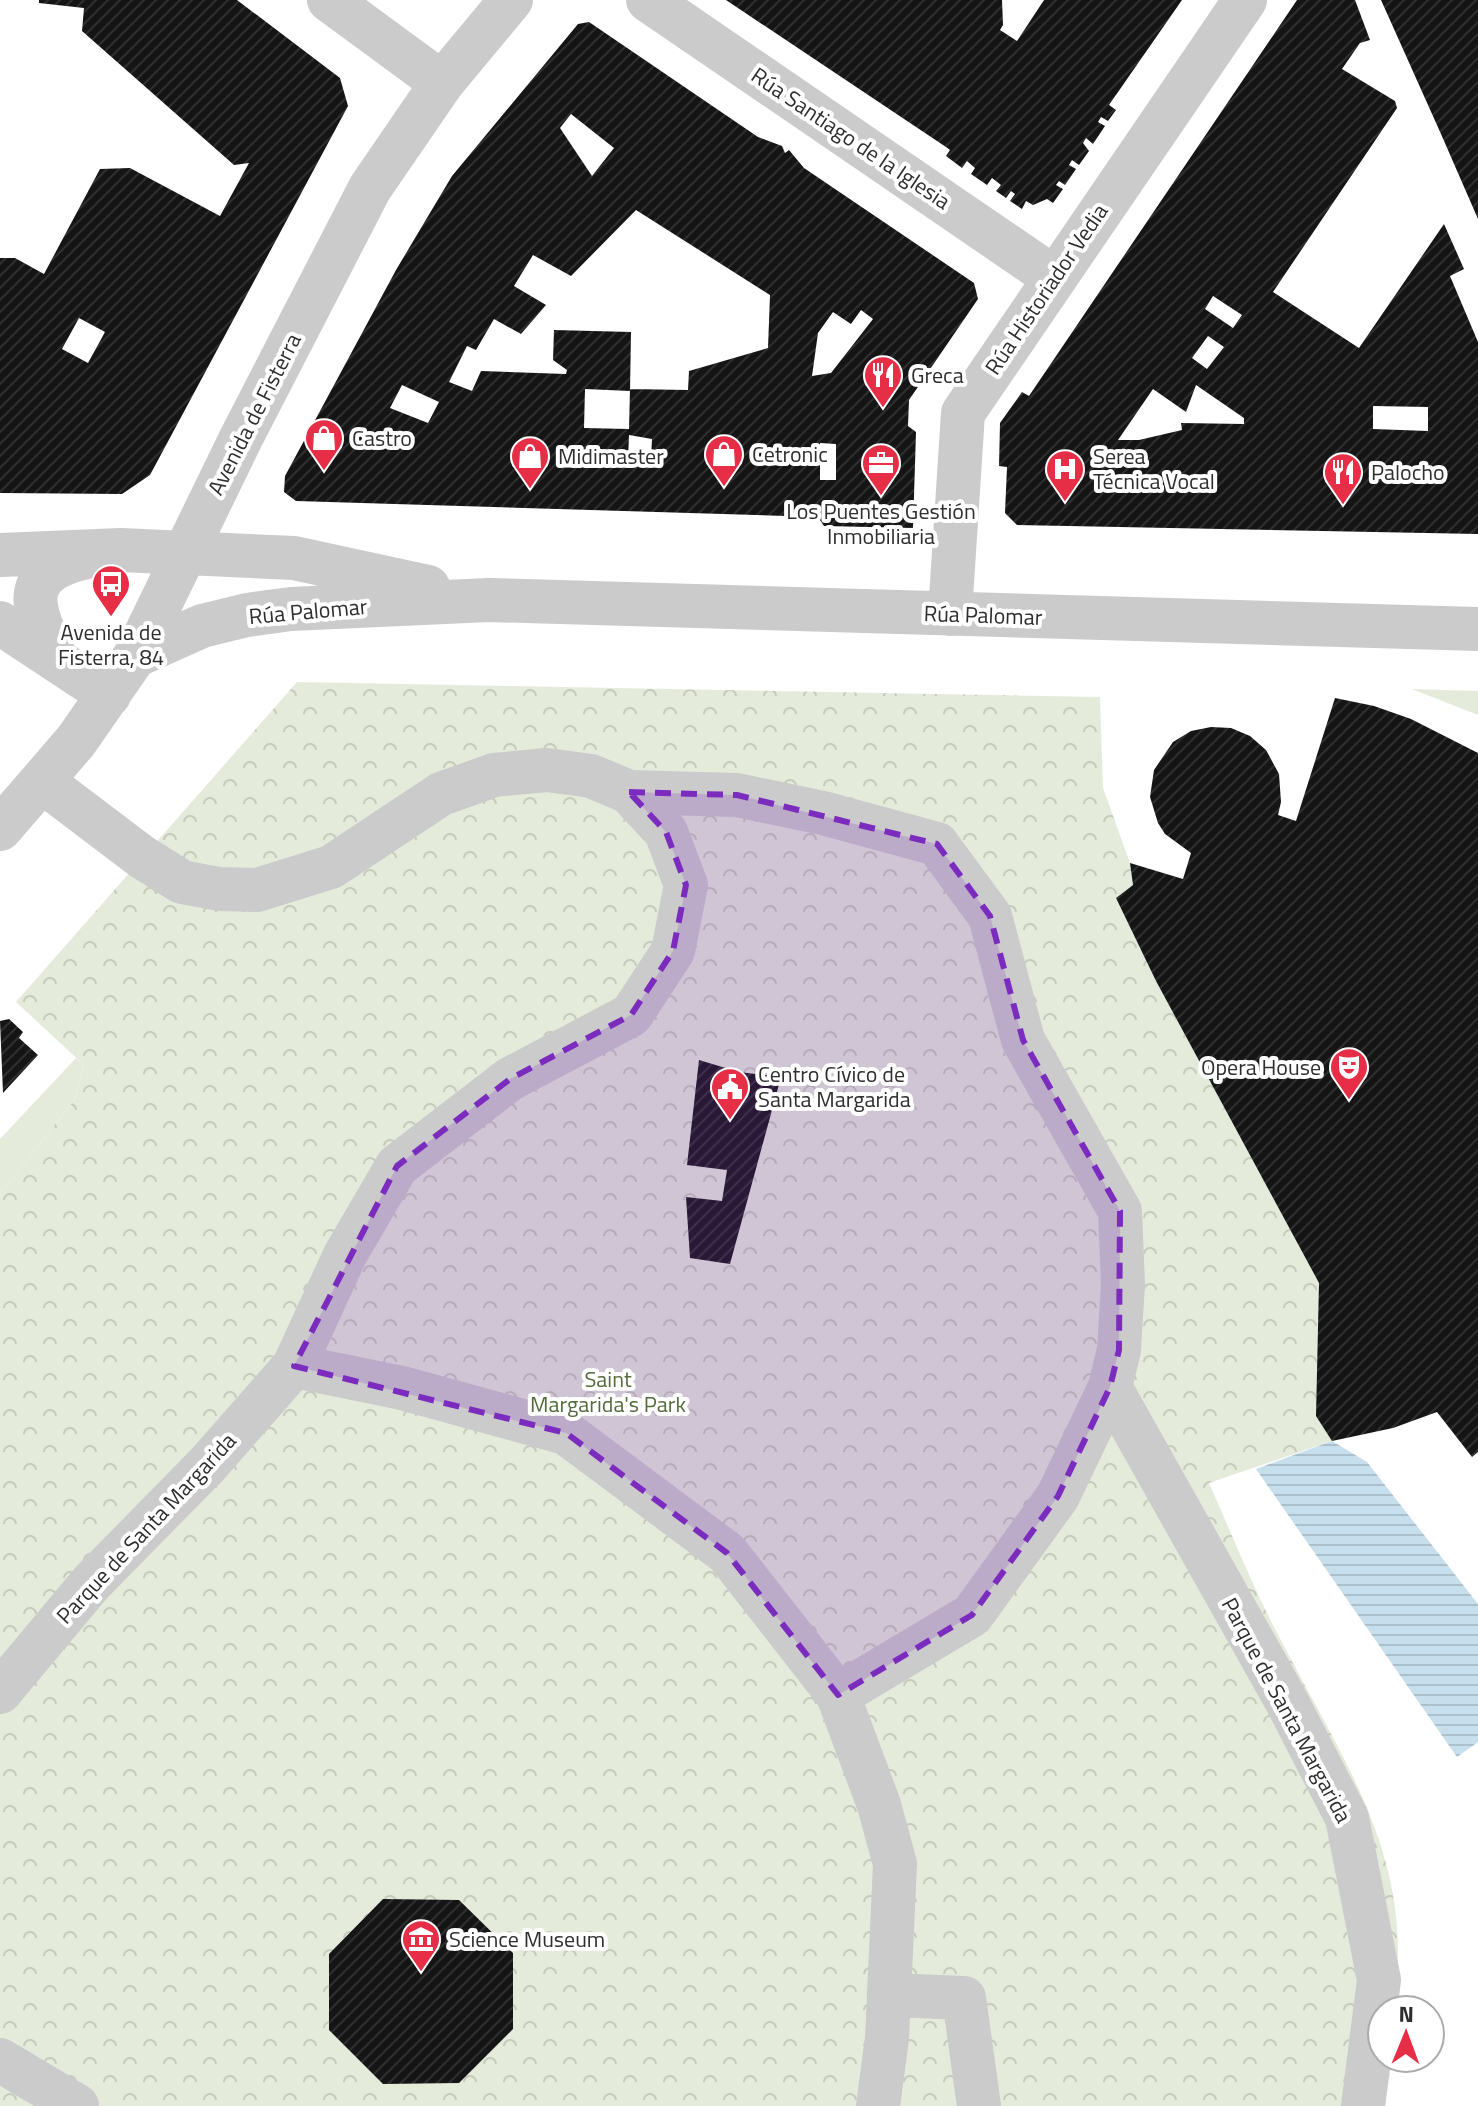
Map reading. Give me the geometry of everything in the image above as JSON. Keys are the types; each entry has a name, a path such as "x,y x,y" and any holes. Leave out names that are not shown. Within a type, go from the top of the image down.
{"street":[{"path":"329,0 442,83"},
{"name":"Avenida de Fisterra","path":"0,829 43,782 135,656 370,188 442,83 511,0"},
{"name":"Rúa Santiago de la Iglesia","path":"648,0 1053,277"},
{"name":"Rúa Historiador Vedia","path":"950,614 963,413 1245,0"},
{"path":"0,555 121,550"},
{"path":"56,658 41,630 33,602 38,582 47,572 65,562 121,550"},
{"name":"Rúa Palomar","path":"121,550 294,558 489,600"},
{"name":"Rúa Palomar","path":"135,656 202,626 247,615 291,609 489,600 1478,629"},
{"path":"0,623 109,695"},
{"name":"Parque de Santa Margarida","path":"43,782 142,857 182,882 219,889 257,890 331,867 441,794 494,775 547,770 591,776 629,792 737,795 823,813 937,844 990,916 1023,1040 1120,1211 1123,1284 1119,1350 1110,1387 1058,1496 972,1615 838,1695"},
{"name":"Parque de Santa Margarida","path":"0,1692 91,1583 207,1465 294,1366 345,1255 397,1166 510,1079 631,1015 673,951 686,885 666,832 629,792"},
{"path":"294,1366 402,1388 566,1433 727,1553 838,1695 879,1805 895,1864 890,1995 878,2106"},
{"name":"Parque de Santa Margarida","path":"1110,1387 1287,1702 1347,1818 1379,1980 1363,2106"},
{"path":"890,1995 964,1998 979,2106"},
{"path":"0,2060 77,2106"}],"highlighted area":[{"path":"629,792 737,795 937,844 990,916 1023,1040 1120,1211 1119,1350 1110,1387 1058,1496 972,1615 838,1695 727,1553 566,1433 294,1366 397,1166 510,1079 631,1015 673,951 686,885 666,832"}],"green space":[{"name":"Saint Margarida's Park","path":"297,682 1100,697 1103,788 1130,863 1133,885 1116,898 1156,981 1319,1283 1332,1441 1209,1483 1264,1606 1354,1780 1375,1830 1390,1881 1398,1935 1395,1994 1366,1994 1366,2074 1390,2074 1385,2106 0,2106 0,1194 75,1099 84,1065 16,1002"},
{"path":"1412,689 1478,691 1478,715"},
{"path":"76,1058 84,1065 75,1099 0,1194 0,1139"}],"water":[{"path":"1332,1441 1367,1462 1478,1604 1478,1742 1457,1757 1256,1469"}],"building":[{"path":"39,0 237,0 340,78 348,106 150,475 122,494 0,493 0,258 15,258 44,274 100,169 130,168 220,216 249,163 234,165 82,31 84,8 39,3","holes":["79,318 105,332 88,363 62,349"]},
{"path":"726,0 1002,0 1003,25 1000,30 1017,41 1044,0 1182,0 1109,105 1116,110 1108,121 1101,117 1098,122 1105,126 1093,144 1086,138 1083,143 1089,151 1079,165 1072,160 1069,165 1076,169 1065,185 1059,181 1056,185 1063,189 1053,203 1047,199 1033,205 1026,201 1022,209 1010,201 1015,194 1011,191 1006,198 996,191 1001,185 992,178 987,185 971,174 975,168 967,161 962,168 946,156 950,150 946,147"},
{"path":"1297,0 1355,0 1370,40 1360,43 1342,69 1395,101 1397,108 1273,292 1359,348 1444,224 1464,269 1450,276 1478,342 1478,534 1017,525 1005,513 1007,467 999,466 1000,423 1022,392 1029,396","holes":["1213,296 1242,315 1233,328 1205,309","1208,336 1224,347 1207,369 1192,358","1196,385 1244,418 1244,424 1181,423 1182,430 1139,440 1118,440 1153,389 1186,412","1373,406 1428,407 1428,431 1373,429"]},
{"path":"1381,0 1478,0 1478,219 1441,134"},
{"path":"589,22 758,137 782,146 785,153 789,150 804,168 974,283 978,299 909,400 908,426 916,432 913,528 824,526 818,517 296,501 284,492 285,476 396,270 452,176 578,24","holes":["571,114 614,148 592,176 560,128","636,210 770,295 768,348 689,371 688,390 630,389 631,332 554,330 553,360 567,370 566,374 481,371 472,391 449,382 467,346 476,350 494,319 521,334 546,305 514,286 533,255 571,276","861,310 873,319 831,373 812,376 818,333 833,312 851,324","402,385 439,402 428,423 390,408","585,389 630,391 629,429 584,428","629,435 652,439 651,458 628,461","820,443 836,444 836,480 820,480"]},
{"name":"Opera House","path":"1335,698 1374,706 1411,719 1478,753 1478,1452 1472,1457 1437,1412 1393,1428 1332,1441 1316,1416 1319,1283 1156,981 1116,898 1133,885 1130,863 1183,879 1191,853 1165,834 1150,797 1154,770 1173,742 1191,731 1211,727 1231,728 1250,736 1266,750 1279,774 1281,802 1278,815 1296,821"},
{"path":"9,1019 23,1032 19,1038 38,1055 3,1093 0,1021"},
{"name":"Centro Cívico de Santa Margarida","path":"699,1060 739,1072 781,1077 730,1264 690,1258 686,1197 722,1201 727,1170 687,1165"},
{"name":"Science Museum","path":"383,1899 459,1900 513,1953 513,2029 459,2083 383,2084 329,2030 329,1954"}],"place":[{"name":"Greca","path":"883,409"},
{"name":"Castro","path":"324,472"},
{"name":"Cetronic","path":"724,488"},
{"name":"Midimaster","path":"530,490"},
{"name":"Los Puentes Gestión Inmobiliaria","path":"881,497"},
{"name":"Serea Técnica Vocal","path":"1065,503"},
{"name":"Palocho","path":"1343,506"},
{"name":"Avenida de Fisterra, 84","path":"111,618"},
{"name":"Opera House","path":"1349,1101"},
{"name":"Centro Cívico de Santa Margarida","path":"730,1121"},
{"name":"Science Museum","path":"421,1973"}]}
